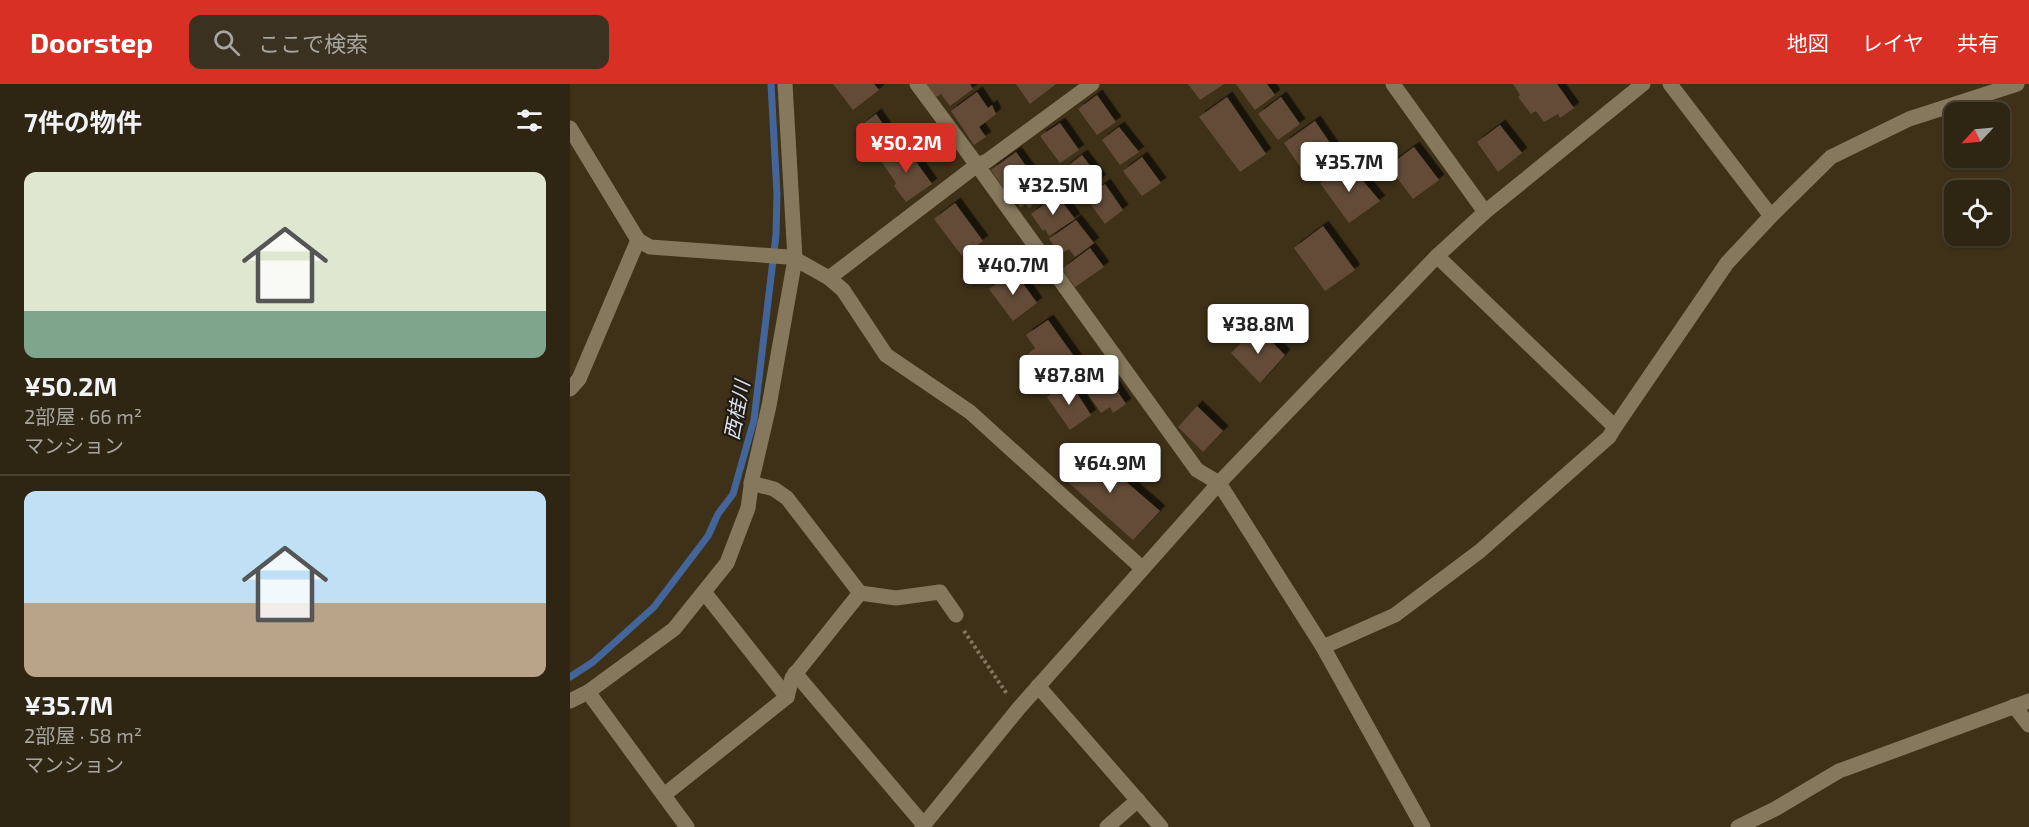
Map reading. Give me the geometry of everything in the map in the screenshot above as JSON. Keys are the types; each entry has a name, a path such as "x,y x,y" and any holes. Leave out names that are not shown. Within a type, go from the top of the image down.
{"street":[{"path":"570,701 588,692 674,629 727,563 748,508 751,483 769,406 792,258 784,84"},
{"path":"916,84 1197,470 1219,483 1323,647 1423,827"},
{"path":"829,278 977,165 987,161 1092,84"},
{"path":"1393,84 1485,212"},
{"path":"795,673 923,826 1038,686 1142,568 1219,483 1437,256 1485,212 1643,84"},
{"path":"1670,84 1771,216"},
{"path":"1323,647 1395,615 1480,551 1610,437 1727,263 1771,216 1831,158 1909,119 2017,84"},
{"path":"570,128 638,240 650,248 749,253 792,258 829,278 843,290 886,355 970,412 1142,568"},
{"path":"570,389 579,379 638,240"},
{"path":"1437,256 1615,427"},
{"path":"751,483 774,489 787,498 860,592 896,598 940,592 956,615"},
{"path":"704,592 787,697"},
{"path":"664,795 787,697 795,673 860,592"},
{"path":"1038,686 1161,827"},
{"path":"588,692 687,827"},
{"path":"1738,827 1775,809 1839,771 1947,733 2022,703 2029,725"},
{"path":"1107,827 1138,800"}],"path":[{"path":"956,615 959,624 1008,695"}],"building":[{"path":"833,84 874,84 879,90 853,110"},
{"path":"926,84 970,84 973,89 950,106 941,94 936,97"},
{"path":"1016,84 1056,84 1030,104"},
{"path":"1188,84 1224,84 1200,100"},
{"path":"1236,84 1267,84 1275,95 1255,110"},
{"path":"1513,84 1557,84 1574,108 1560,118 1558,114 1544,122 1536,111 1531,114 1518,97 1520,95"},
{"path":"977,92 988,108 992,105 996,114 979,127 986,137 974,145 951,111"},
{"path":"1097,95 1116,122 1097,135 1078,109"},
{"path":"1227,97 1266,154 1240,172 1199,117"},
{"path":"1281,97 1300,124 1278,140 1258,114"},
{"path":"876,114 894,140 881,150 862,125"},
{"path":"1315,121 1339,156 1307,177 1284,143"},
{"path":"1060,123 1079,150 1060,163 1040,136"},
{"path":"1500,125 1522,153 1498,172 1477,142"},
{"path":"1119,127 1139,152 1120,165 1102,140"},
{"path":"904,145 932,184 906,202 894,186 896,183 881,161"},
{"path":"1414,147 1439,180 1413,199 1388,166"},
{"path":"1016,152 1031,173 1006,192 991,170"},
{"path":"1082,155 1101,180 1083,194 1064,169"},
{"path":"1142,157 1161,183 1142,196 1123,171"},
{"path":"1347,162 1380,201 1349,223 1320,183"},
{"path":"1036,171 1049,191 1029,208 1025,204 1021,208 1011,193"},
{"path":"1105,184 1123,210 1105,224 1086,198"},
{"path":"1057,195 1075,219 1049,236 1031,214"},
{"path":"955,203 983,241 962,256 934,219"},
{"path":"1076,220 1094,243 1075,257 1069,249 1061,254 1049,239"},
{"path":"1323,226 1355,270 1325,291 1294,248"},
{"path":"1090,248 1104,267 1075,287 1062,269"},
{"path":"1014,271 1037,303 1013,321 989,289"},
{"path":"1048,320 1081,366 1056,383 1047,370 1038,369 1028,354 1035,348 1026,335"},
{"path":"1257,327 1285,355 1260,383 1231,353"},
{"path":"1100,372 1105,379 1108,377 1126,404 1113,413 1110,407 1101,413 1087,393 1090,391 1085,383"},
{"path":"1069,381 1091,415 1070,430 1047,397"},
{"path":"1197,406 1223,431 1203,452 1178,427"},
{"path":"1087,448 1160,511 1133,540 1061,476"}],"waterway":[{"name":"西桂川","path":"570,677 593,662 654,607 708,536 718,514 733,494 754,420 776,235 777,194 771,84"}]}
